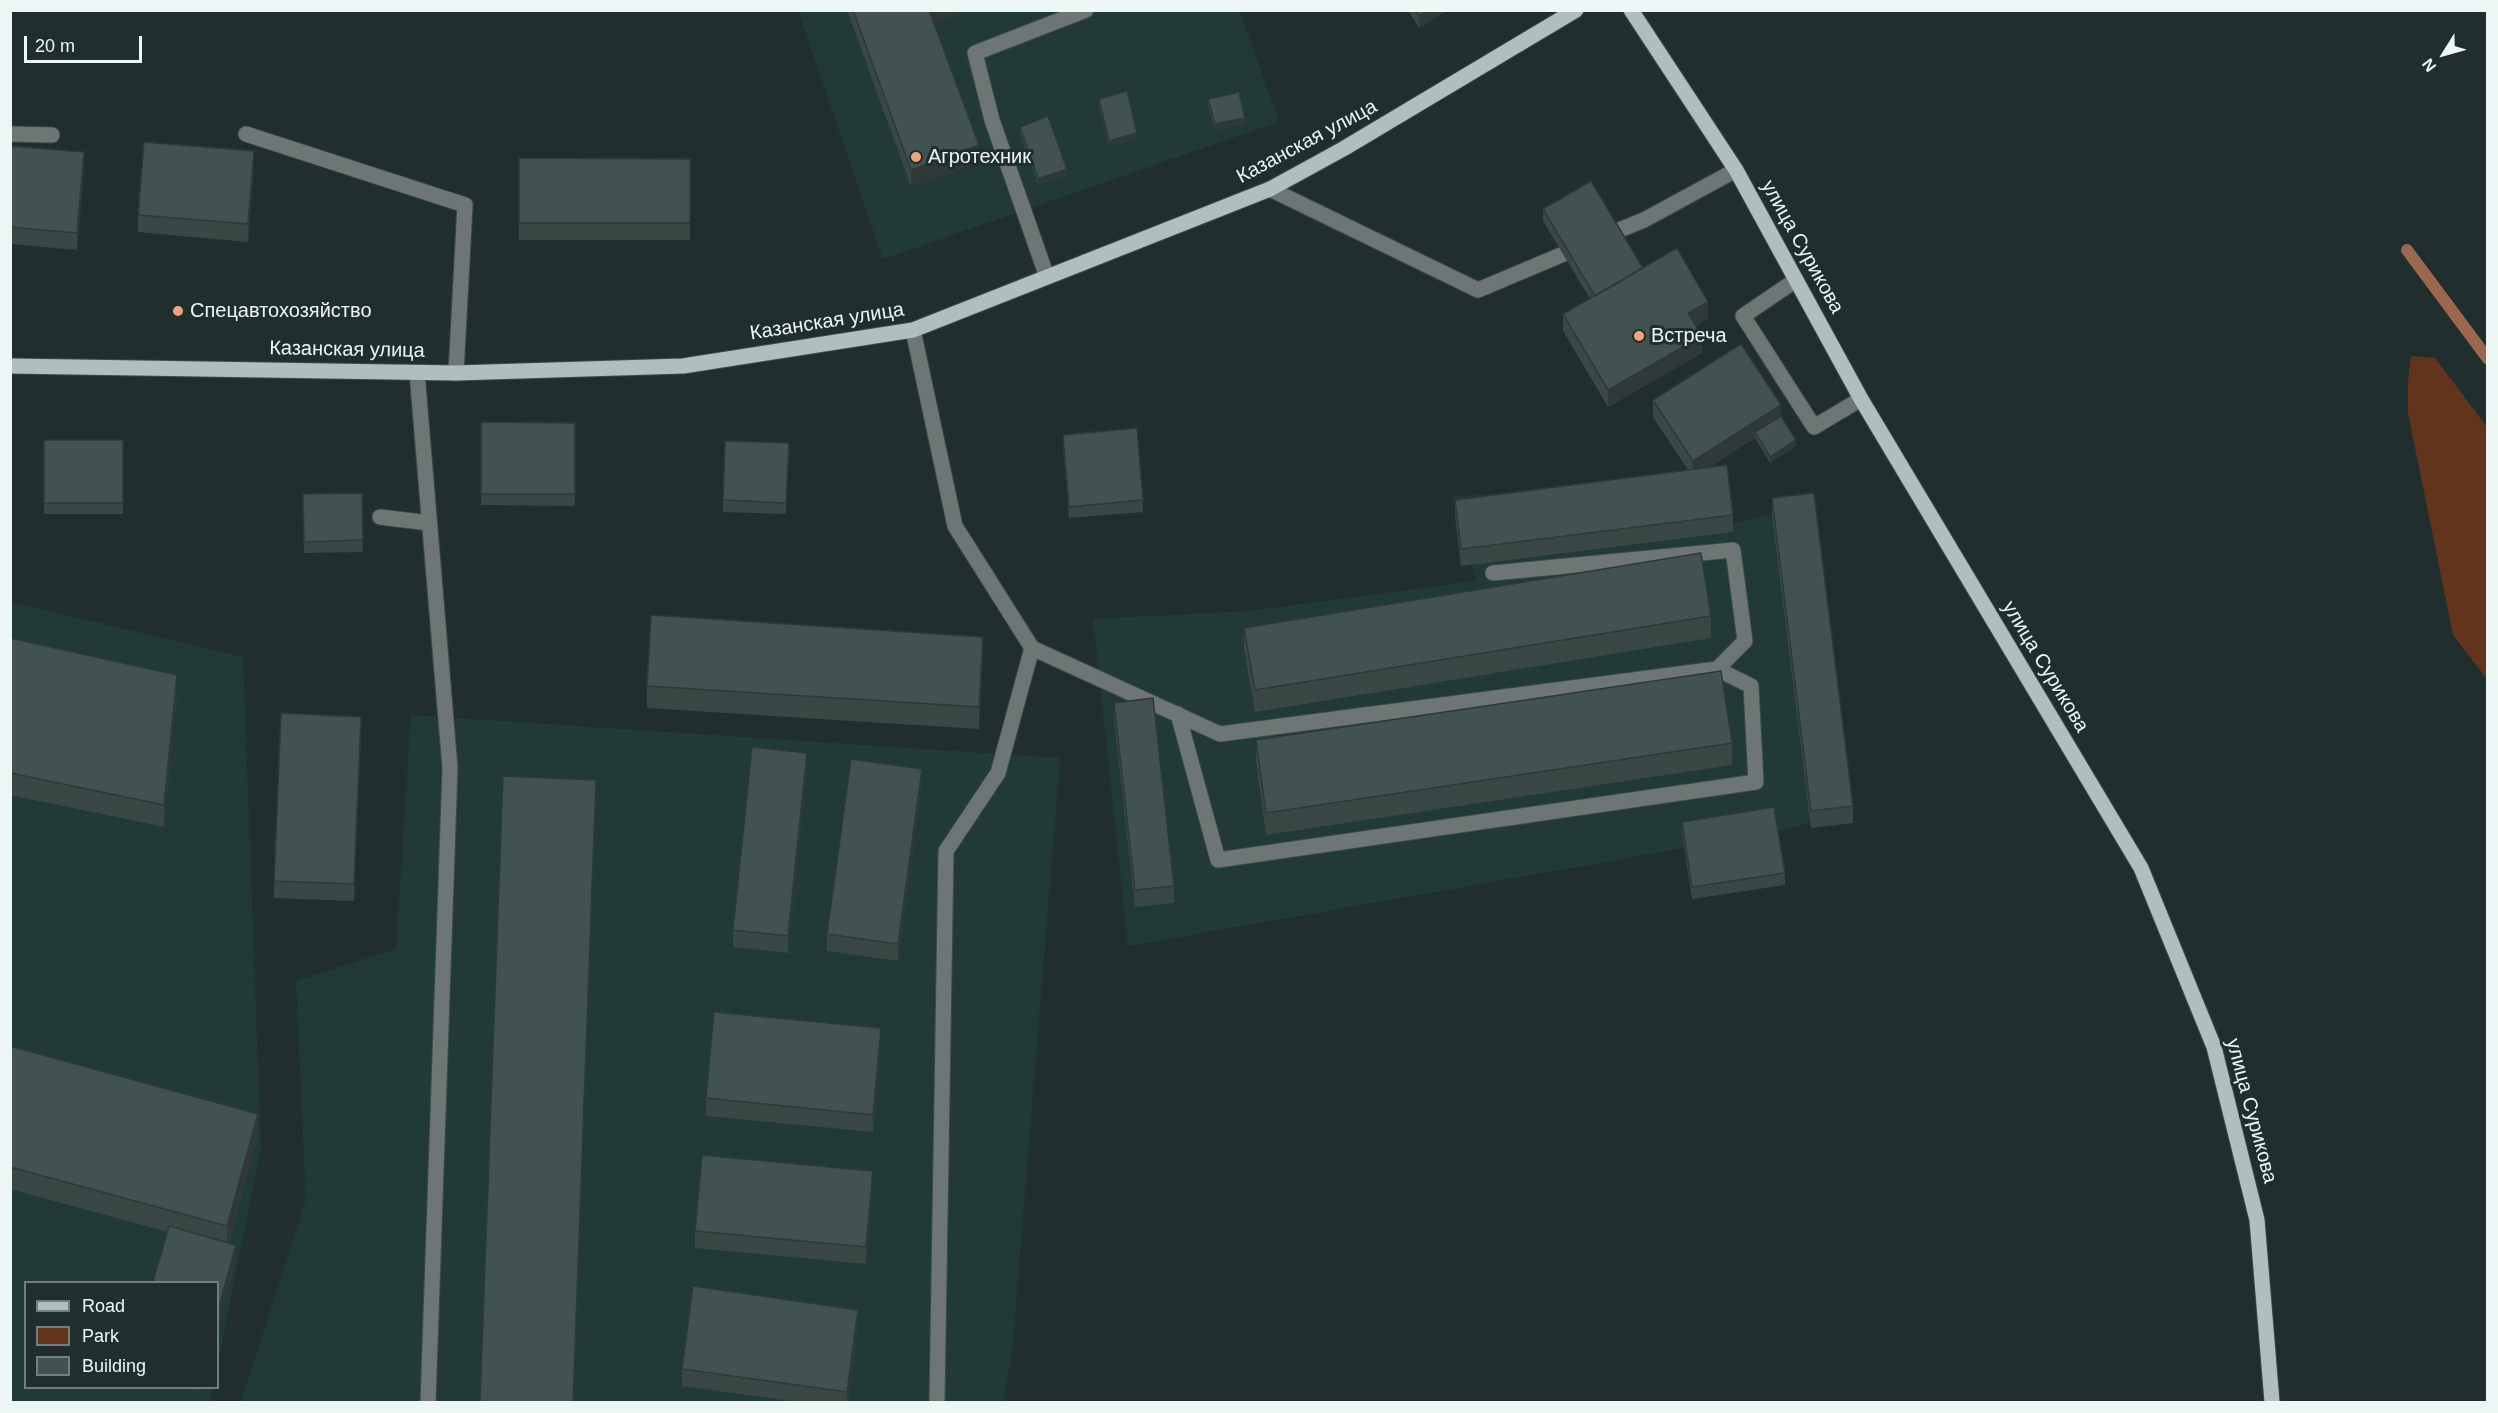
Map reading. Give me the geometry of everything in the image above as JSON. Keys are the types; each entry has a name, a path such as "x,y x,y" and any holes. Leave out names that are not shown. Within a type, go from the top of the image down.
{"main road":[{"name":"Казанская улица","path":"10,366 456,373 683,366 913,330 1270,189 1343,149 1576,10"},
{"name":"улица Сурикова","path":"1630,10 1736,170 1861,399 2141,868 2214,1047 2257,1220 2272,1402"}],"lane":[{"path":"1047,277 992,120 975,53 1086,10"},
{"path":"10,134 52,135"},
{"path":"246,134 465,204 456,373"},
{"path":"1270,189 1478,290 1644,220 1736,170"},
{"path":"1796,280 1743,316 1814,428 1861,399"},
{"path":"913,330 955,526 1032,648 1178,714 1220,734 1717,669 1750,686 1756,782 1218,860 1178,714"},
{"path":"417,373 450,768 428,1402"},
{"path":"380,518 429,523"},
{"path":"1493,573 1733,550 1745,641 1717,669"},
{"path":"938,1400 946,851 998,773 1032,648"}],"shaded area":[{"path":"798,11 1240,11 1279,122 883,259"},
{"path":"1718,486 1723,526 1796,508 1836,816 1776,832 1128,946 1093,619 1249,611 1476,581 1453,496"},
{"path":"11,602 243,657 261,1148 219,1358 219,1281 24,1281 24,1389 213,1389 210,1402 11,1402"},
{"path":"411,715 1060,758 1012,1353 1003,1402 241,1402 306,1199 296,981 396,949"}],"green space":[{"path":"2411,356 2435,358 2487,427 2487,679 2453,635 2408,413"}],"building":[{"path":"853,10 929,10 979,145 911,170"},
{"path":"1415,10 1428,10 1419,16"},
{"path":"1127,91 1137,133 1109,141 1099,99"},
{"path":"1239,92 1245,118 1215,124 1208,99"},
{"path":"1048,116 1067,169 1038,179 1020,127"},
{"path":"144,142 254,151 248,224 138,215"},
{"path":"10,146 84,152 77,233 10,227"},
{"path":"519,158 690,159 690,223 519,223"},
{"path":"1591,181 1643,268 1595,296 1543,209"},
{"path":"1677,248 1708,302 1688,313 1702,336 1608,390 1563,314"},
{"path":"1741,344 1781,405 1693,461 1653,400"},
{"path":"1781,416 1796,440 1770,457 1755,432"},
{"path":"481,422 575,423 575,494 481,494"},
{"path":"1137,428 1143,500 1069,507 1063,435"},
{"path":"44,440 123,440 123,503 44,503"},
{"path":"725,441 789,443 786,503 723,500"},
{"path":"1727,465 1733,515 1461,549 1455,500"},
{"path":"362,493 363,540 304,542 303,494"},
{"path":"1814,493 1853,806 1811,811 1772,498"},
{"path":"1701,553 1711,616 1255,690 1244,628"},
{"path":"651,615 983,637 979,707 647,686"},
{"path":"10,638 177,675 164,805 10,773"},
{"path":"1721,671 1732,743 1266,813 1256,740"},
{"path":"1153,698 1174,886 1135,890 1114,703"},
{"path":"281,713 361,717 354,884 274,881"},
{"path":"752,747 807,753 788,936 733,930"},
{"path":"851,759 922,769 898,944 827,934"},
{"path":"503,776 596,780 573,1402 480,1402"},
{"path":"1774,807 1785,873 1692,887 1682,822"},
{"path":"714,1012 881,1028 873,1115 706,1098"},
{"path":"10,1046 258,1114 227,1226 10,1167"},
{"path":"702,1155 873,1171 866,1247 695,1231"},
{"path":"169,1226 236,1245 219,1306 219,1281 153,1281"},
{"path":"693,1286 858,1310 847,1392 682,1369"}],"waterway":[{"path":"2407,250 2488,359"}],"place":[{"name":"Агротехник","path":"916,157"},
{"name":"Спецавтохозяйство","path":"178,311"},
{"name":"Встреча","path":"1639,336"}]}
